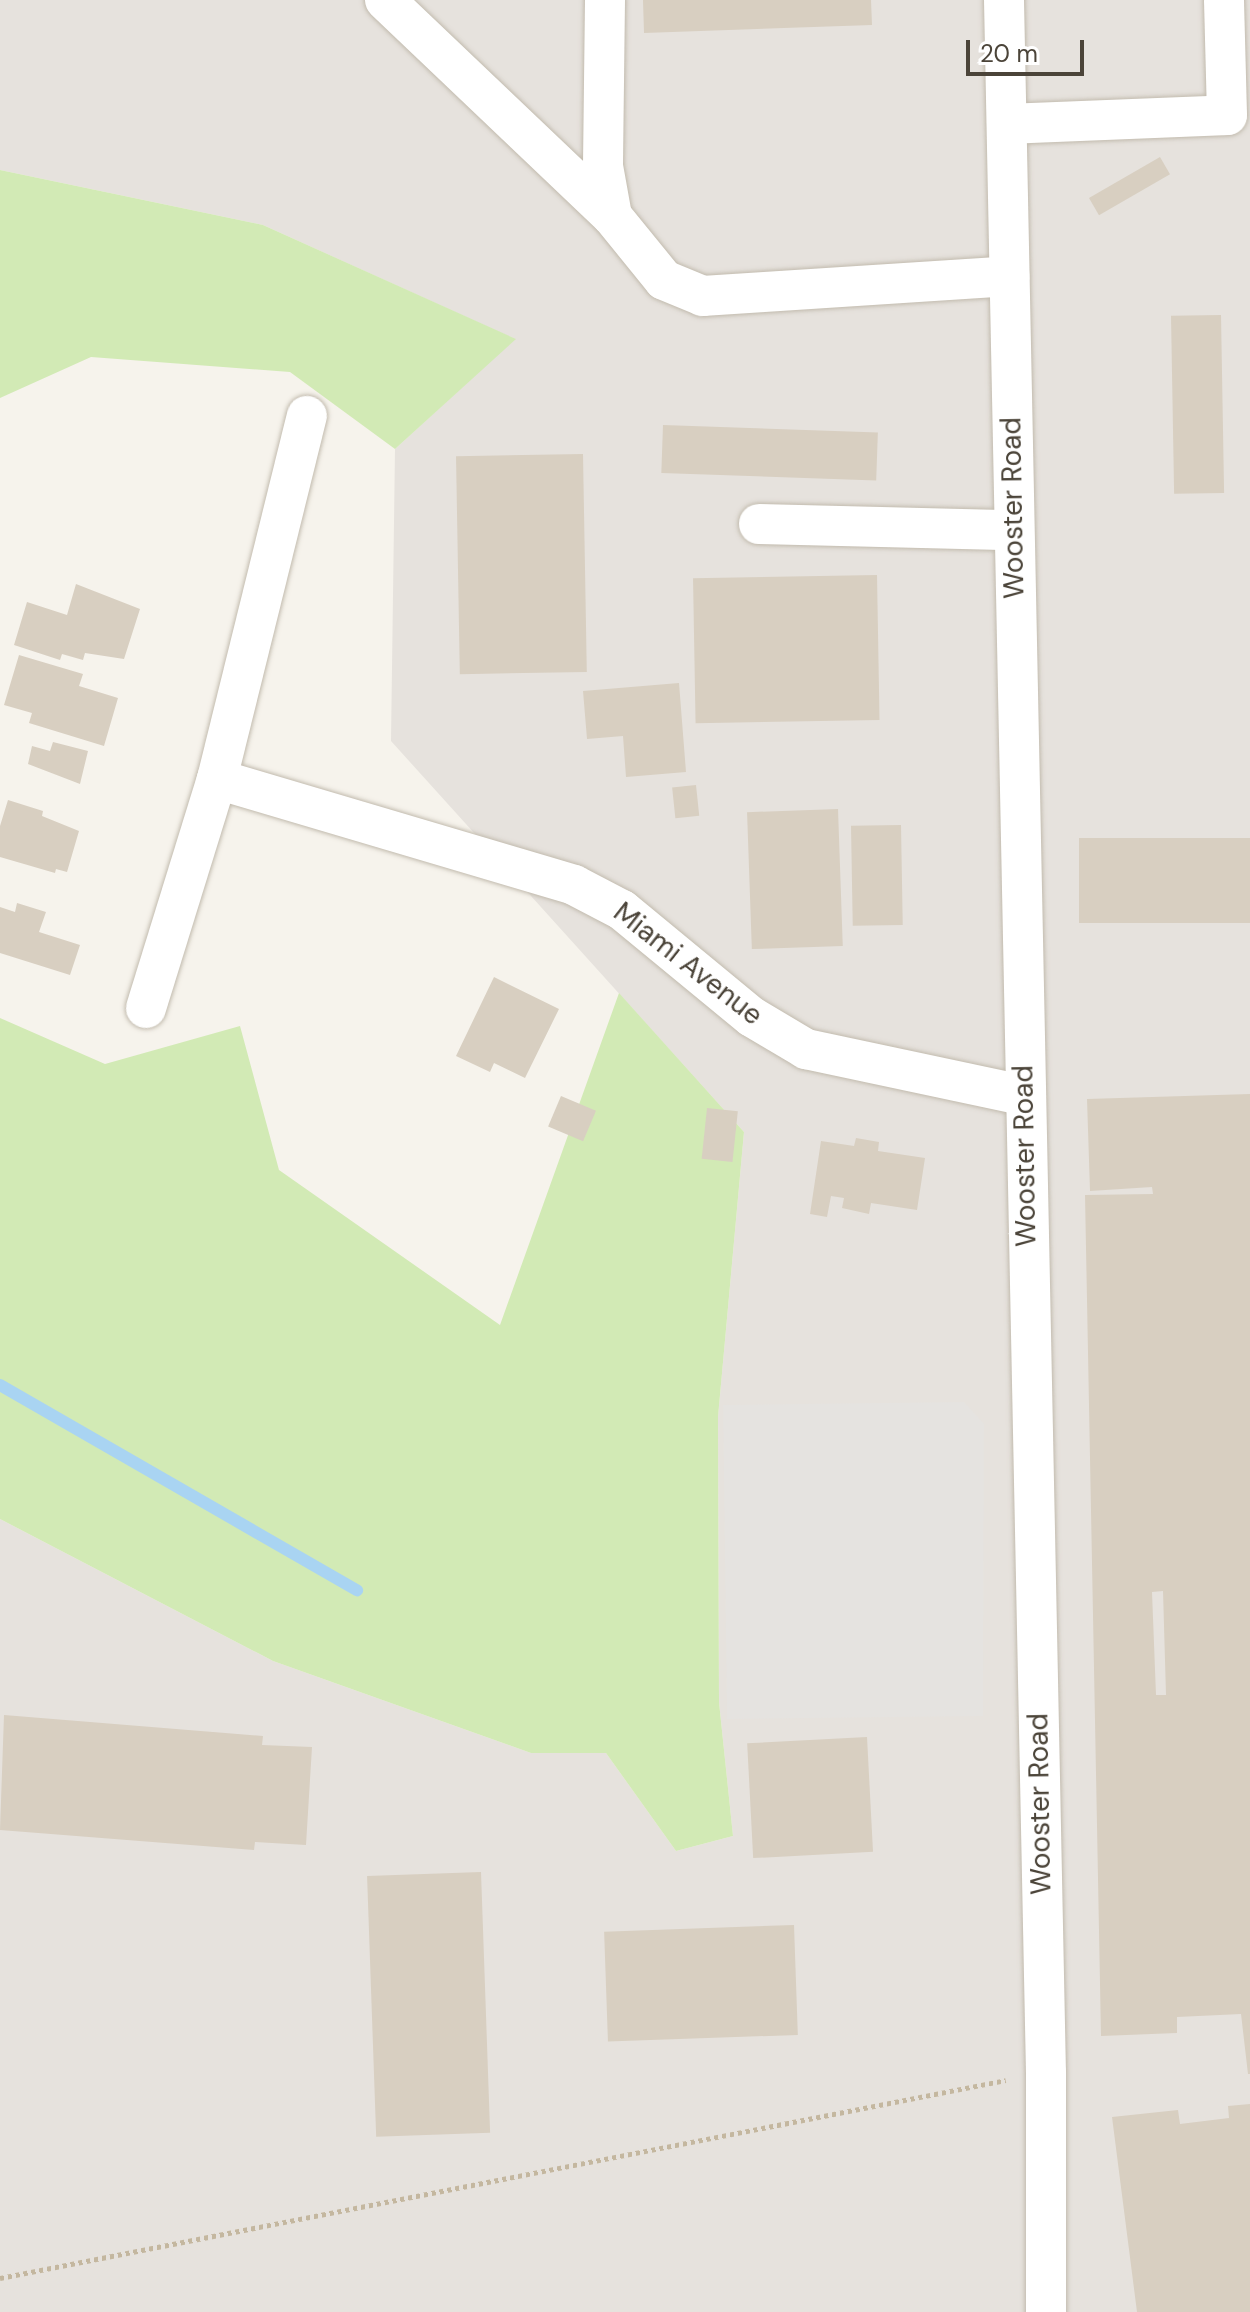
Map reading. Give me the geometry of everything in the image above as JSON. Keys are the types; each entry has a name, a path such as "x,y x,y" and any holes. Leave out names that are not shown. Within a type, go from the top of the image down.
{"street":[{"path":"385,0 612,216 664,280 703,296 1009,276"},
{"path":"605,0 603,166 612,216"},
{"name":"Wooster Road","path":"1004,0 1023,1095 1046,2073 1046,2312"},
{"path":"1007,124 1227,115 1224,0"},
{"path":"146,1008 217,779 307,416"},
{"path":"759,524 1013,530"},
{"name":"Miami Avenue","path":"217,779 574,885 622,910 752,1017 806,1049 1023,1095"}],"path":[{"path":"0,2278 1046,2073"}],"shaded area":[{"path":"0,0 1250,0 1250,2312 0,2312 0,1519 273,1661 531,1753 606,1753 676,1851 733,1836 719,1702 718,1417 744,1132 391,741 395,449 515,339 263,225 0,170"},
{"path":"964,1402 984,1424 983,1716 727,1719 723,1405"}],"green space":[{"path":"0,170 263,225 516,339 395,449 290,372 91,357 0,398"},
{"path":"619,993 744,1132 718,1417 719,1702 733,1836 676,1851 606,1753 531,1753 273,1661 0,1519 0,1018 105,1064 240,1026 279,1170 500,1325"}],"building":[{"path":"643,0 871,0 872,25 644,33"},
{"path":"1160,157 1170,174 1099,215 1089,198"},
{"path":"1221,315 1224,493 1174,494 1171,316"},
{"path":"663,425 878,433 876,480 661,473"},
{"path":"583,454 587,672 460,674 456,456"},
{"path":"877,575 880,720 696,723 693,578"},
{"path":"76,584 140,609 124,659 85,653 83,660 62,654 60,660 14,645 27,602 67,615"},
{"path":"19,655 83,674 79,686 118,698 104,746 29,723 32,713 4,705"},
{"path":"679,683 686,772 626,777 623,736 587,739 583,691"},
{"path":"53,742 88,751 80,784 28,764 32,746 50,751"},
{"path":"696,785 699,816 675,818 672,788"},
{"path":"8,800 43,811 42,816 79,831 67,872 56,869 55,873 0,857 0,826"},
{"path":"838,809 843,946 752,949 747,812"},
{"path":"901,825 903,925 853,926 851,826"},
{"path":"1079,838 1250,838 1250,923 1079,923"},
{"path":"17,903 46,912 39,932 80,945 70,975 0,953 0,907 15,912"},
{"path":"494,977 559,1009 525,1078 494,1063 490,1072 456,1056"},
{"path":"1250,1094 1250,2074 1241,2014 1177,2017 1177,2033 1101,2036 1085,1195 1153,1194 1152,1187 1090,1191 1087,1099","holes":["1163,1591 1166,1695 1156,1695 1152,1592"]},
{"path":"561,1096 596,1111 583,1141 548,1126"},
{"path":"707,1108 738,1111 732,1162 702,1159"},
{"path":"856,1138 879,1142 878,1151 925,1158 917,1210 871,1203 869,1214 842,1208 844,1198 831,1196 827,1217 810,1214 821,1141 854,1146"},
{"path":"4,1715 263,1736 262,1745 312,1747 306,1845 255,1842 254,1850 0,1830"},
{"path":"867,1737 873,1852 753,1858 747,1743"},
{"path":"481,1872 490,2133 376,2137 367,1876"},
{"path":"794,1925 798,2035 608,2042 604,1932"},
{"path":"1250,2104 1250,2312 1137,2312 1112,2117 1178,2110 1180,2124 1229,2118 1228,2106"}],"waterway":[{"path":"0,1385 357,1590"}]}
